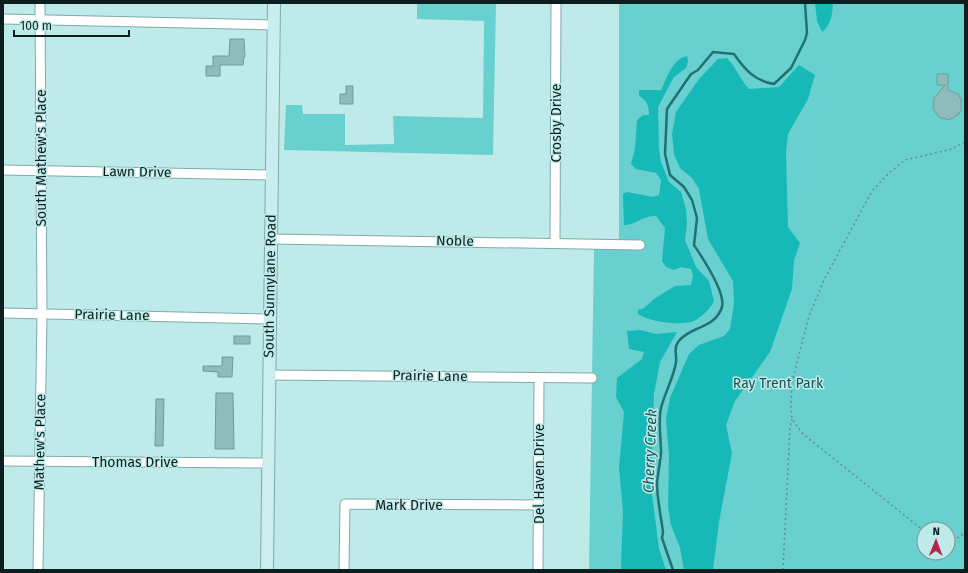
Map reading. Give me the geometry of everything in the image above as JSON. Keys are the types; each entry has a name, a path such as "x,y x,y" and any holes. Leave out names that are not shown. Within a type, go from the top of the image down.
{"main road":[{"name":"South Sunnylane Road","path":"267,570 272,26 274,3"}],"street":[{"name":"South Mathew's Place","path":"40,3 42,314"},
{"name":"Crosby Drive","path":"555,242 556,3"},
{"path":"3,19 272,26"},
{"name":"Lawn Drive","path":"3,170 271,175"},
{"name":"Noble","path":"271,239 555,242 640,245"},
{"name":"Prairie Lane","path":"3,313 269,319"},
{"name":"Mathew's Place","path":"38,570 42,314"},
{"name":"Prairie Lane","path":"268,374 592,378"},
{"name":"Del Haven Drive","path":"538,570 539,378"},
{"name":"Thomas Drive","path":"3,461 268,462"},
{"name":"Mark Drive","path":"344,570 345,504 538,505"}],"path":[{"path":"783,570 790,427 792,419 792,382 809,316 824,280 872,191 889,173 905,160 952,149 965,142"},
{"path":"792,419 803,434 916,525"},
{"path":"956,539 965,533"}],"green space":[{"path":"417,3 496,3 493,155 284,150 286,105 302,105 303,114 345,114 345,145 394,144 393,116 483,118 484,21 417,19"},
{"name":"Ray Trent Park","path":"619,3 965,3 965,570 589,570 594,248 619,247"}],"shaded area":[{"path":"815,3 833,3 830,22 822,32 817,21"},
{"path":"687,56 688,62 686,68 674,77 658,107 659,149 661,162 669,182 681,192 686,209 687,223 685,240 696,267 709,281 714,301 706,312 694,321 673,323 643,317 638,314 638,310 644,308 654,299 675,286 691,285 693,275 691,269 681,267 674,270 666,267 662,261 665,228 656,216 647,217 628,225 624,225 623,194 627,192 653,197 659,195 661,180 656,173 636,169 631,164 635,149 637,120 643,115 649,115 647,104 644,99 639,96 639,90 661,90 677,61"},
{"path":"727,58 749,89 779,87 799,65 815,75 808,99 788,134 786,151 788,227 800,243 794,260 792,289 770,352 735,401 726,425 732,453 719,522 713,570 684,570 680,548 671,525 668,507 669,456 666,419 670,398 689,354 699,345 724,336 730,329 734,304 733,281 708,239 699,189 692,178 680,168 674,154 672,134 676,112 699,79 718,59"},
{"path":"640,330 656,334 677,332 660,362 654,394 651,486 659,549 666,570 621,570 623,511 619,468 624,412 616,397 617,378 642,359 644,352 629,349 627,331"}],"building":[{"path":"230,39 244,39 245,57 243,65 220,65 220,76 206,76 206,66 213,66 213,56 229,56"},
{"path":"937,74 948,74 948,90 958,94 961,99 961,109 959,114 949,120 939,117 933,109 934,98 945,85 937,85"},
{"path":"346,86 353,86 353,104 340,104 340,94 346,94"},
{"path":"234,336 250,336 250,344 234,344"},
{"path":"222,357 233,357 232,377 218,377 218,372 203,371 203,366 222,366"},
{"path":"216,393 233,393 234,449 215,449"},
{"path":"156,399 164,399 163,446 155,446"}],"waterway":[{"name":"Cherry Creek","path":"673,570 662,538 663,532 657,489 661,453 661,408 675,368 675,349 678,342 689,333 714,320 722,307 722,301 717,284 694,245 697,218 692,200 684,187 670,175 665,154 667,109 691,74 698,70 713,52 734,54 751,74 767,83 774,84 791,68 805,40 807,33 805,3"}]}
